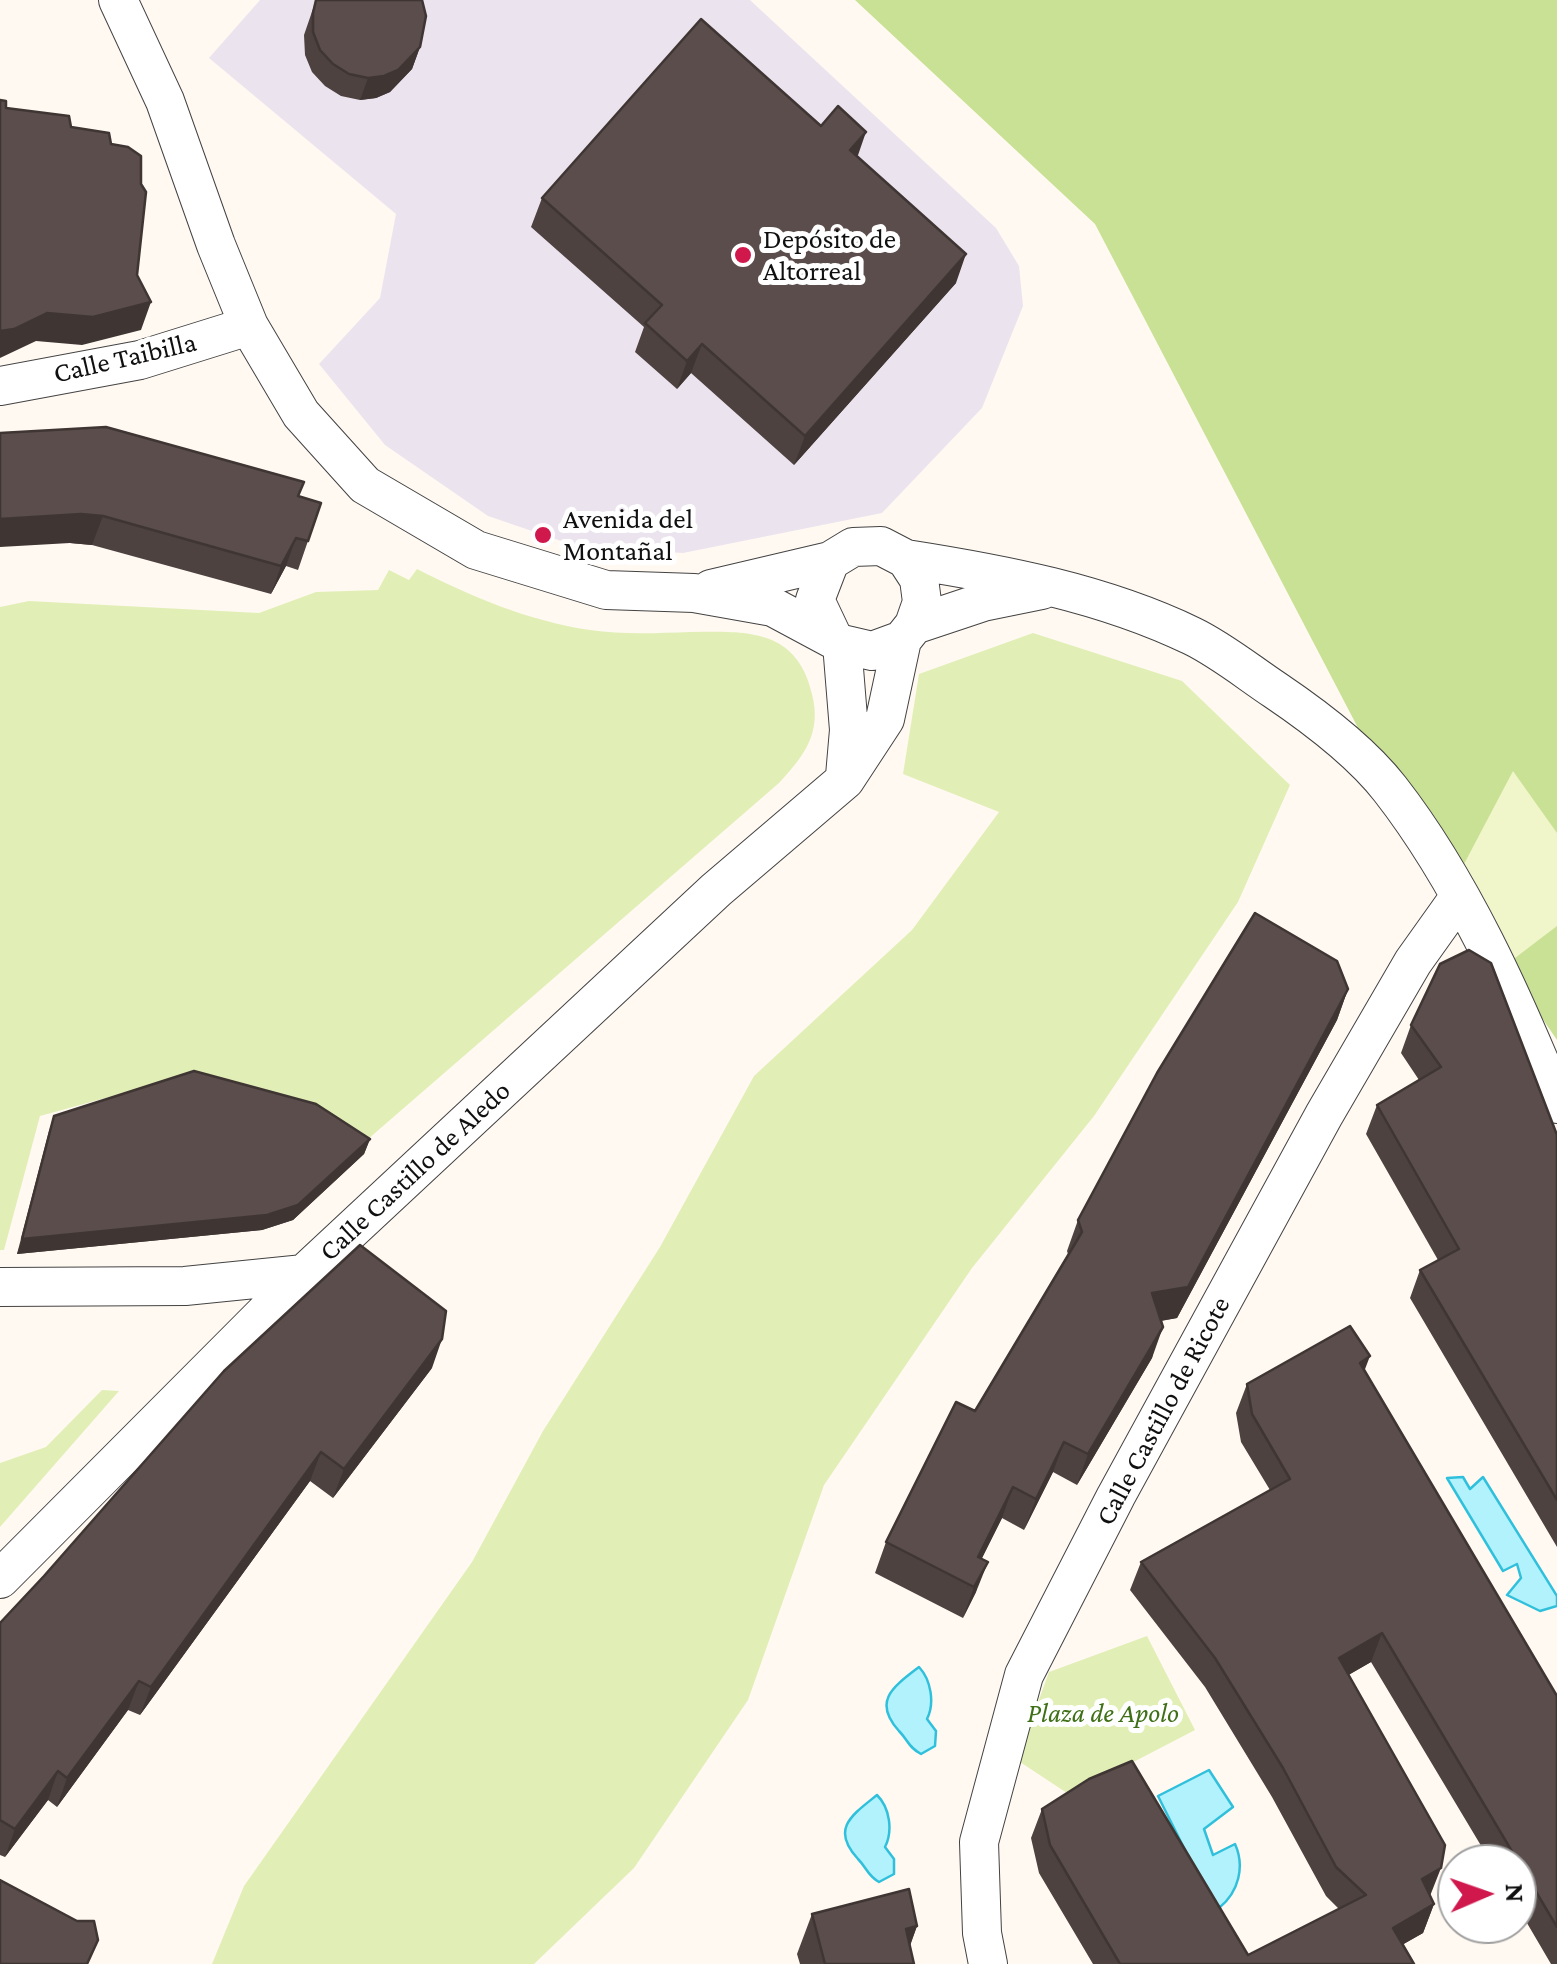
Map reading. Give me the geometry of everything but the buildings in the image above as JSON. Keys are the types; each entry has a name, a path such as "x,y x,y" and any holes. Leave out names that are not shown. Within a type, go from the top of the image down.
{"street":[{"path":"118,0 164,101 249,326 301,414 365,485 476,550 606,590 694,593 773,607 837,641 872,651 982,602 1052,588"},
{"name":"Calle Taibilla","path":"0,386 140,360 249,326"},
{"path":"694,593 830,561 853,546 881,546 906,559 989,572 1052,588 1193,637 1312,715 1388,787 1460,896 1522,1018 1557,1104"},
{"path":"906,559 919,579 922,602 908,632"},
{"path":"830,561 815,600 837,641 849,730 845,780"},
{"name":"Calle Castillo de Aledo","path":"0,1578 304,1274 716,890 845,780 885,719 908,632"},
{"name":"Calle Castillo de Ricote","path":"988,1964 982,1933 979,1842 1024,1675 1116,1496 1324,1115 1413,962 1460,896"},
{"path":"0,1287 185,1286 304,1274"}],"shaded area":[{"path":"260,0 750,0 996,228 1019,266 1023,306 982,408 882,513 683,553 576,546 488,516 385,445 319,364 380,298 396,214 209,58"}],"green space":[{"path":"855,0 1557,0 1557,1040 1404,816 1095,224"},
{"path":"417,569 501,607 567,626 628,633 731,632 782,645 805,672 812,694 815,721 809,743 779,783 360,1146 182,1077 40,1116 4,1250 0,1250 0,607 29,601 259,613 316,592 378,590 389,570 409,580"},
{"path":"1033,633 1182,681 1290,785 1238,902 1094,1116 972,1268 824,1485 748,1700 634,1868 534,1964 212,1964 244,1886 472,1562 543,1431 660,1247 754,1076 912,930 999,812 903,774 919,674"},
{"path":"1513,771 1557,833 1557,926 1498,971 1454,883"},
{"path":"102,1390 119,1391 0,1527 0,1463 46,1447"},
{"name":"Plaza de Apolo","path":"1147,1636 1195,1730 1070,1795 1017,1760 1049,1672"}],"water":[{"path":"1463,1477 1470,1489 1483,1477 1557,1596 1557,1606 1540,1611 1507,1595 1521,1578 1517,1564 1503,1571 1447,1478"},
{"path":"919,1667 930,1692 927,1719 936,1731 935,1746 921,1754 887,1711 894,1688"},
{"path":"1209,1770 1233,1807 1204,1829 1213,1855 1235,1844 1240,1861 1235,1887 1219,1908 1158,1796"},
{"path":"877,1795 889,1820 885,1847 894,1859 894,1874 879,1882 850,1848 845,1831 853,1816"}],"place":[{"name":"Depósito de Altorreal","path":"743,255"},
{"name":"Avenida del Montañal","path":"543,535"}]}
